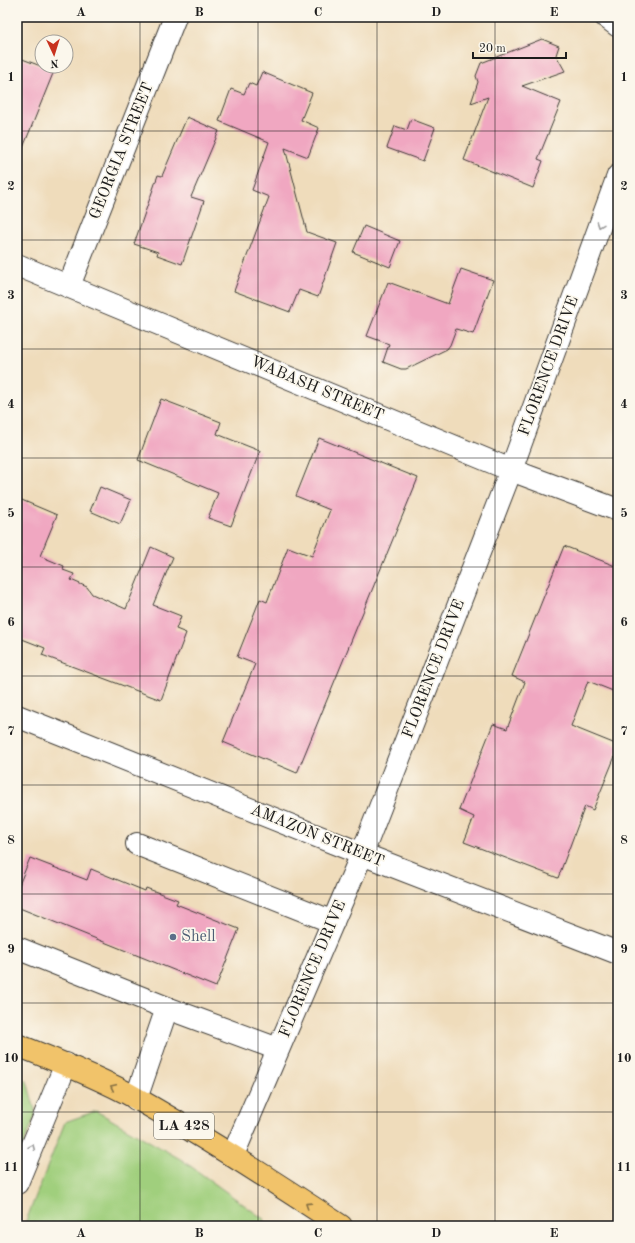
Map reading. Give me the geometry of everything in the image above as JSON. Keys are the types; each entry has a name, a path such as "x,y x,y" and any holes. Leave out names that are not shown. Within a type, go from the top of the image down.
{"main road":[{"name":"LA 428","path":"17,1045 66,1064 136,1099 233,1155 341,1226"}],"street":[{"name":"GEORGIA STREET","path":"69,286 175,17"},
{"path":"606,17 618,26"},
{"name":"FLORENCE DRIVE","path":"233,1155 362,854 511,470 618,176"},
{"name":"WABASH STREET","path":"17,265 511,470 618,510"},
{"name":"AMAZON STREET","path":"17,716 362,854 618,953"},
{"path":"137,844 333,922"},
{"path":"17,948 167,1008 278,1049"},
{"path":"136,1099 167,1008"},
{"path":"17,1183 66,1064"}],"green space":[{"path":"17,1077 27,1081 36,1114 17,1160"},
{"path":"96,1111 182,1160 265,1220 264,1226 24,1226 65,1122"}],"building":[{"path":"542,39 559,46 556,55 565,71 522,86 561,102 538,159 543,161 533,188 464,160 488,97 471,103 478,82 476,76 481,63"},
{"path":"17,57 34,63 34,74 53,74 17,160"},
{"path":"262,72 312,93 301,120 319,128 308,157 285,148 307,232 337,243 318,297 299,290 290,312 234,291 269,197 252,190 269,142 219,121 231,89 244,94 249,83 256,86"},
{"path":"187,117 219,131 191,197 204,201 182,264 157,255 158,252 134,244 158,175 162,176"},
{"path":"411,119 435,128 423,161 387,148 395,126 407,130"},
{"path":"364,226 400,241 390,267 353,252"},
{"path":"461,269 493,280 473,334 456,329 447,349 406,369 401,369 383,362 389,344 367,336 388,282 448,304"},
{"path":"161,399 221,422 217,434 260,451 231,526 208,518 218,493 138,460"},
{"path":"319,438 418,478 297,773 223,742 255,664 237,657 260,599 267,602 288,547 312,556 330,510 296,496"},
{"path":"100,487 131,500 120,524 90,511"},
{"path":"17,498 57,515 40,556 64,566 63,570 74,574 71,580 87,587 92,594 126,609 151,547 173,557 153,605 181,616 176,629 186,633 161,700 42,655 45,648 17,637"},
{"path":"564,546 618,567 618,693 588,681 571,726 618,745 618,749 593,810 585,806 558,878 464,842 474,817 459,810 493,724 507,729 525,682 512,676"},
{"path":"30,858 87,880 91,869 145,891 146,888 178,900 176,904 239,929 216,987 17,907 17,890"}],"place":[{"name":"Shell","path":"173,937"}]}
